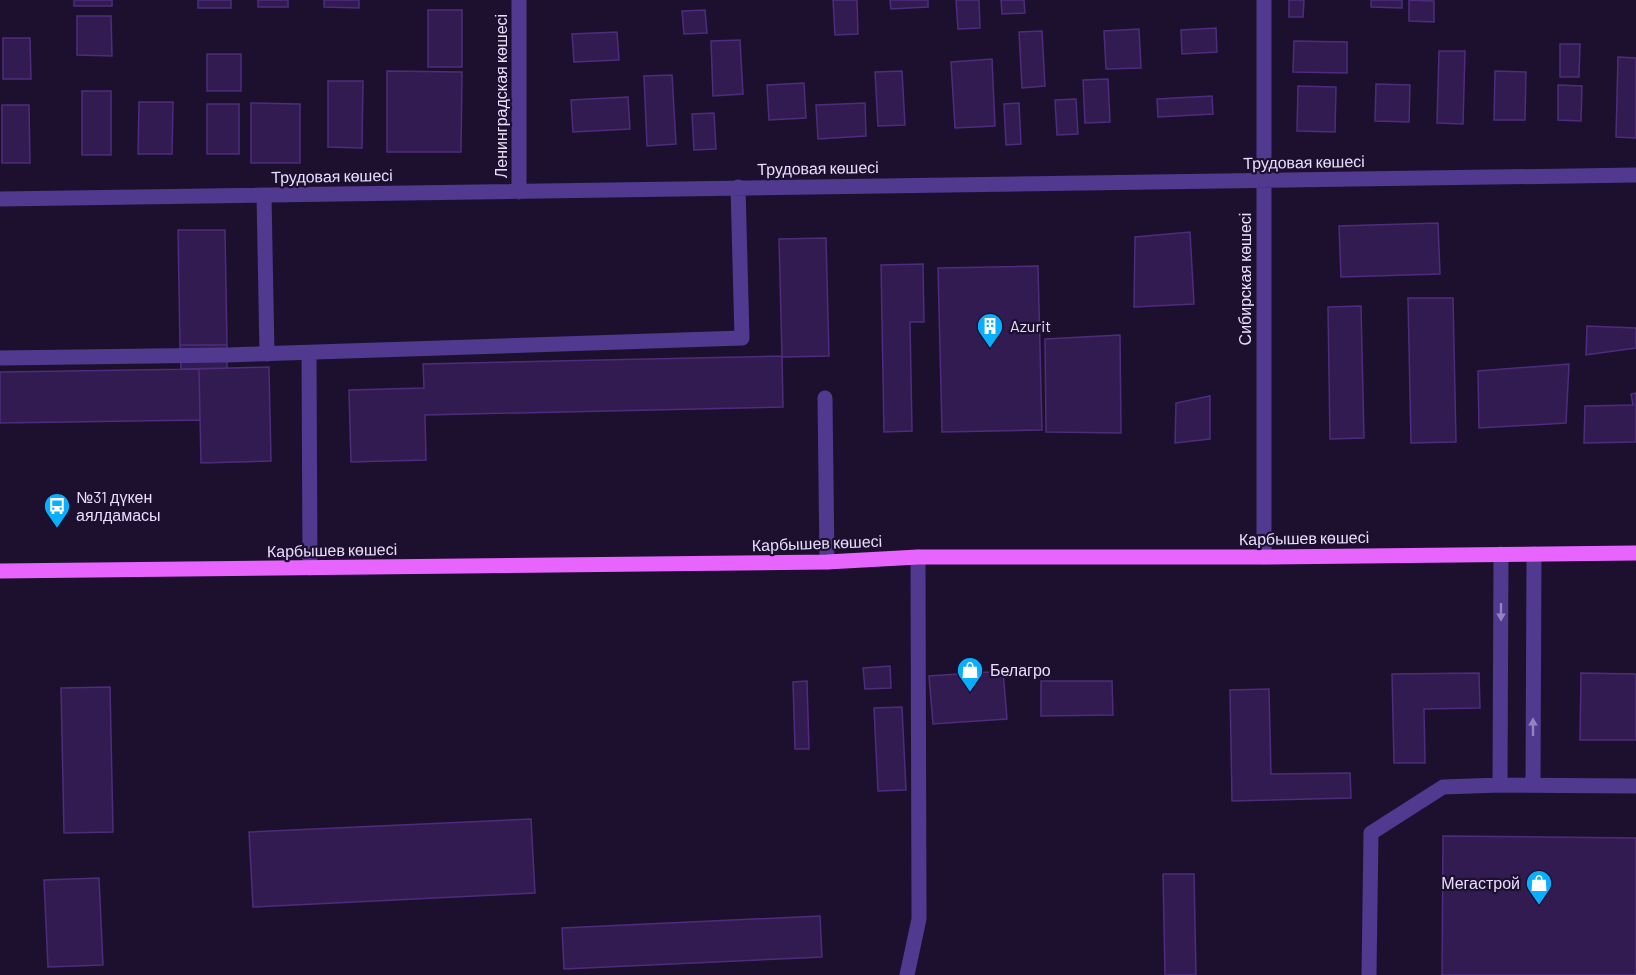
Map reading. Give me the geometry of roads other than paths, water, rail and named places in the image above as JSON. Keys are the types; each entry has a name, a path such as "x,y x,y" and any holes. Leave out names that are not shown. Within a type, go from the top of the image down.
{"main road":[{"name":"Карбышев көшесі","path":"0,571 827,562 918,557 1636,554"}],"street":[{"name":"Ленинградская көшесі","path":"519,0 519,192"},
{"name":"Сибирская көшесі","path":"1264,0 1264,557"},
{"name":"Трудовая көшесі","path":"0,199 1636,175"},
{"path":"0,358 309,353 742,338 738,187"},
{"path":"264,195 267,354"},
{"path":"309,353 310,568"},
{"path":"825,398 827,562"},
{"path":"1500,785 1501,554"},
{"path":"1533,785 1534,554"},
{"path":"907,975 919,919 918,557"},
{"path":"1369,975 1371,833 1443,787 1636,786"}],"place":[{"name":"Azurit","path":"990,349"},
{"name":"№31 дүкен аялдамасы","path":"57,529"},
{"name":"Белагро","path":"970,693"},
{"name":"Мегастрой","path":"1539,906"}]}
